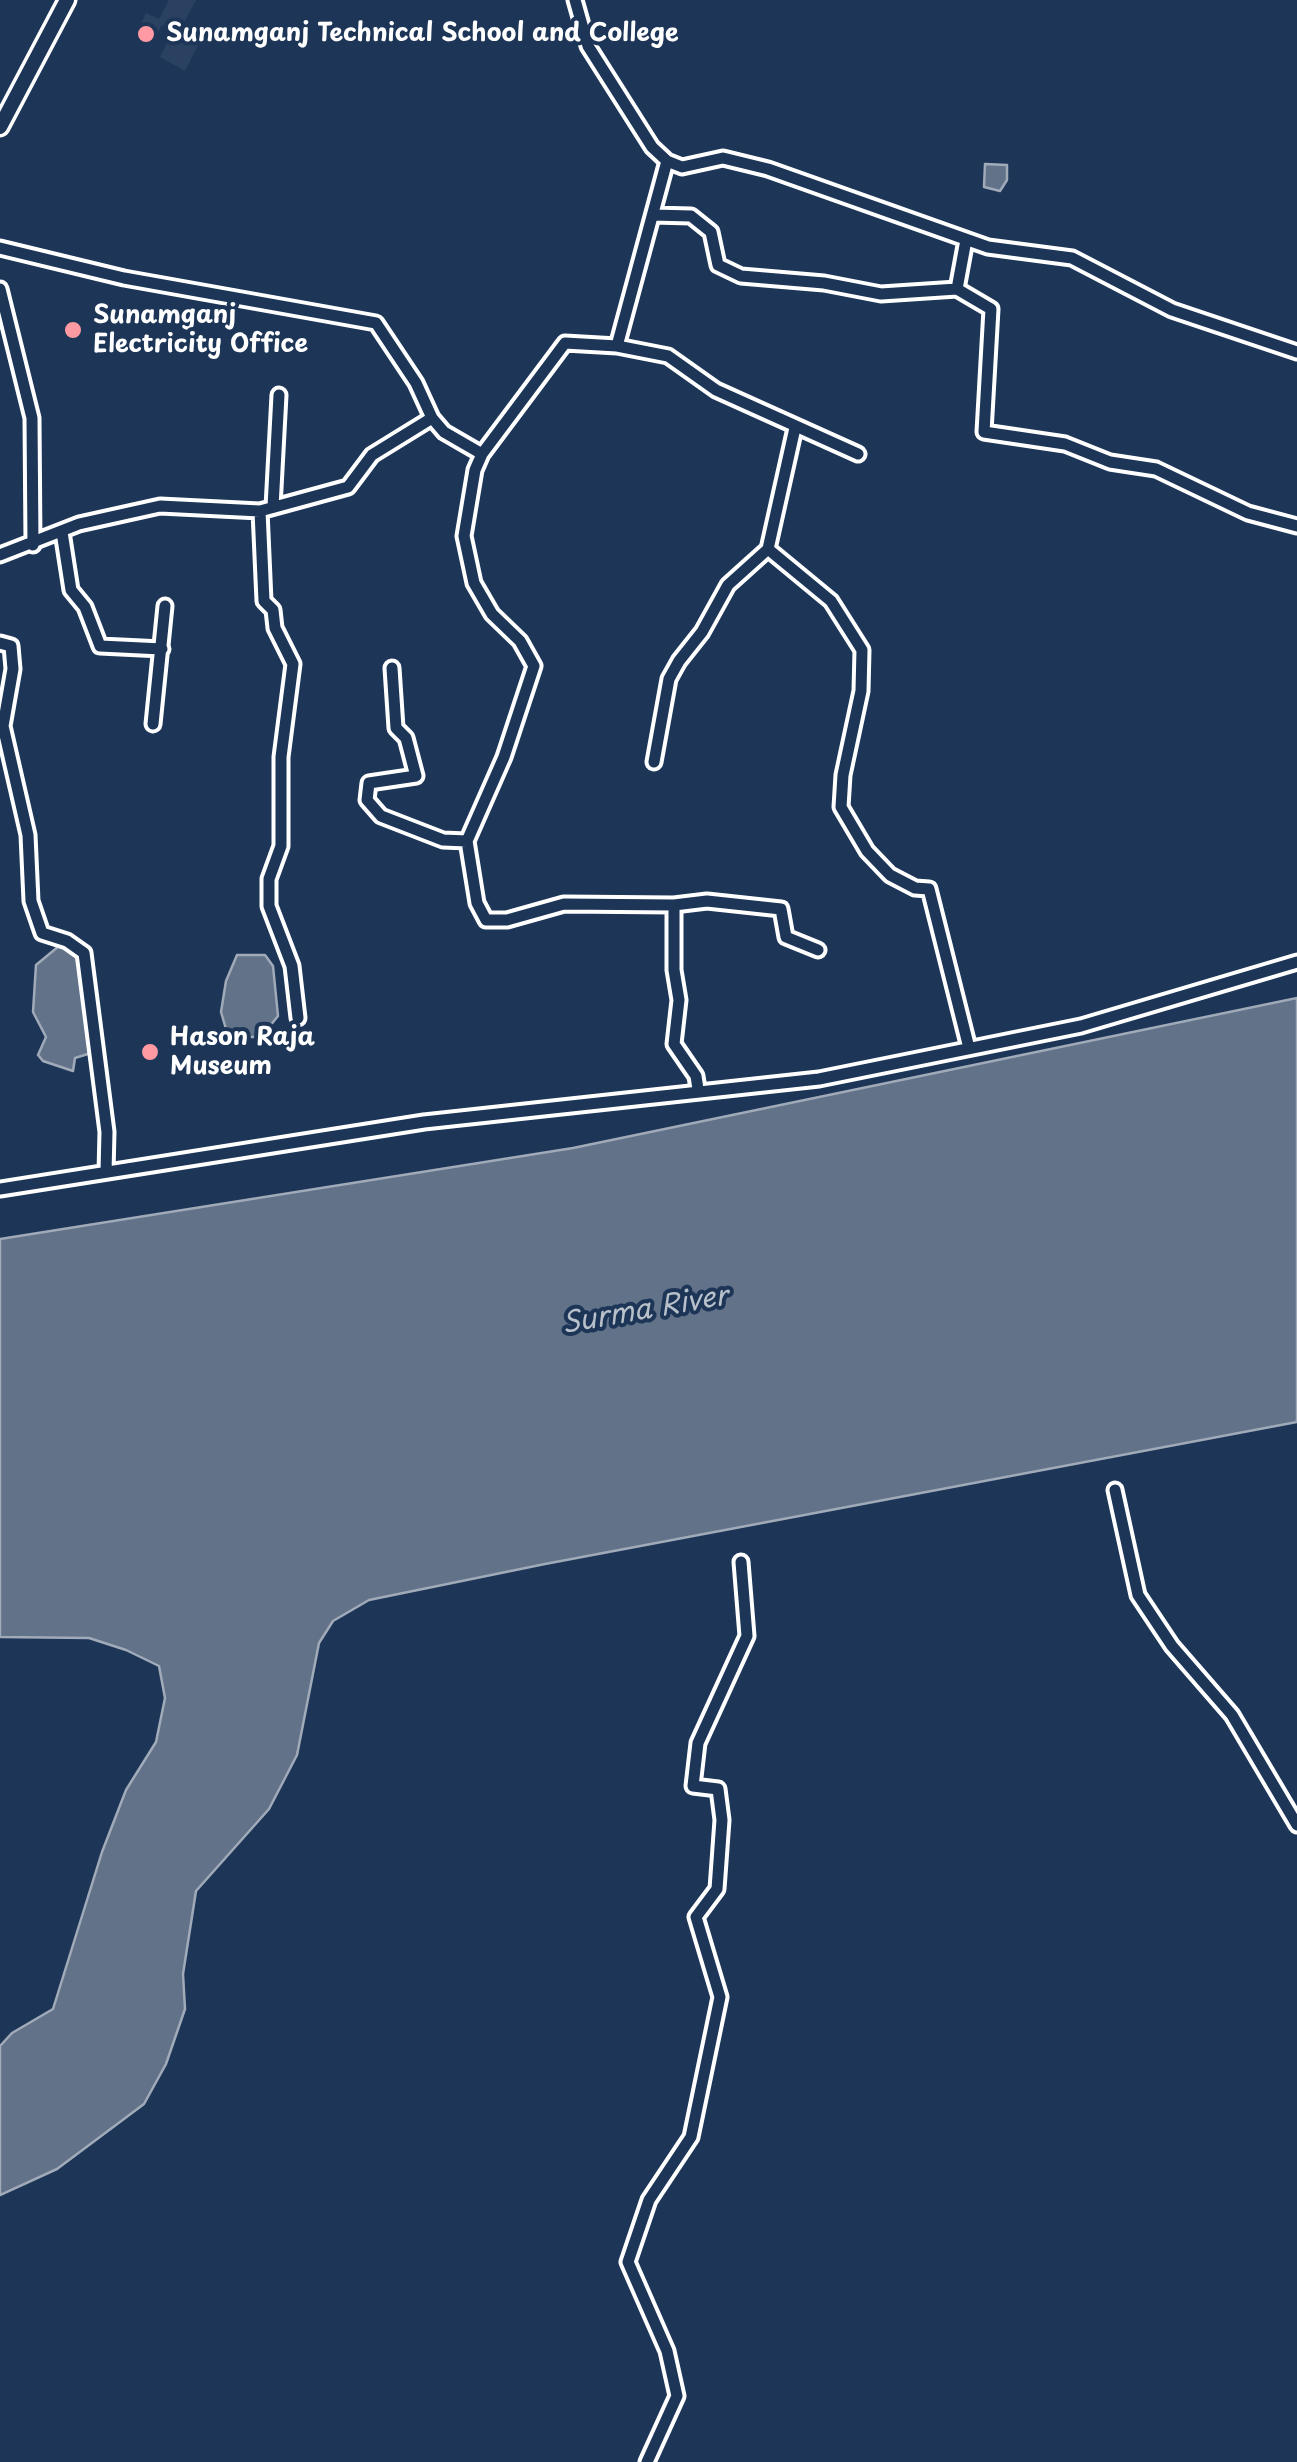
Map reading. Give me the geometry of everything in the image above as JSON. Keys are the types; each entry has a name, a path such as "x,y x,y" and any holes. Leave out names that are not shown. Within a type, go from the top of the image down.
{"main road":[{"path":"0,126 68,0"}],"street":[{"path":"575,0 588,46 652,147 668,162 682,167 723,158 768,169 966,240 1072,258 1172,310 1297,352"},
{"path":"617,346 668,162"},
{"path":"653,215 691,216 711,232 718,264 741,276 824,283 881,294 957,289 991,309 984,432 1065,444 1110,462 1156,469 1248,513 1297,526"},
{"path":"957,289 966,240"},
{"path":"0,248 124,278 376,323 416,383 432,418 444,432 482,454"},
{"path":"0,289 32,418 33,545"},
{"path":"818,950 786,936 781,909 707,902 564,904 507,920 486,920 477,903 467,841 504,757 534,666 520,641 492,614 474,583 464,536 482,454 562,345 617,346 668,356 716,390 858,454"},
{"path":"273,508 279,395"},
{"path":"0,556 62,532 160,506 260,511 348,487 372,455 432,418"},
{"path":"654,762 670,679 679,660 702,632 728,585 768,549 796,428"},
{"path":"260,511 264,601 272,610 275,628 293,664 280,757 281,846 270,880 269,906 292,966 298,1018"},
{"path":"62,532 71,590 85,607 100,646 162,649"},
{"path":"768,549 831,601 862,650 861,691 843,775 842,807 866,850 890,875 929,889 969,1048"},
{"path":"153,724 165,606"},
{"path":"0,643 11,646 13,669 3,726 28,836 32,901 42,933 84,953 107,1132 106,1172"},
{"path":"392,668 396,728 406,738 416,776 369,783 367,800 381,816 443,840 467,841"},
{"path":"674,904 678,1000 674,1044 696,1076 698,1089"},
{"path":"0,1189 424,1122 698,1089 819,1079 1081,1026 1297,962"},
{"path":"1116,1490 1138,1596 1172,1646 1232,1715 1297,1824"},
{"path":"647,2462 677,2396 667,2351 628,2262 649,2200 690,2136 720,1997 696,1917 717,1889 722,1820 718,1789 693,1786 698,1743 747,1636 741,1562"}],"shaded area":[{"name":"Sunamganj Technical School and College","path":"169,0 196,0 180,30 200,41 185,71 160,57 173,31 162,25 151,46 134,37 146,13 159,19"}],"water":[{"path":"985,164 1007,165 1007,180 1000,191 984,187"},
{"path":"59,946 82,958 91,1053 75,1058 73,1071 43,1061 38,1055 46,1037 33,1012 36,965"},
{"path":"237,955 265,955 273,966 278,1016 261,1037 239,1037 226,1029 221,1012 226,981"},
{"name":"Surma River","path":"1297,998 1297,1422 369,1600 333,1621 319,1643 297,1755 269,1809 196,1891 183,1974 185,2009 166,2064 144,2104 57,2169 0,2195 0,2046 12,2033 53,2009 102,1852 126,1790 156,1742 165,1698 159,1666 126,1650 89,1638 0,1637 0,1239 573,1148"}],"place":[{"name":"Sunamganj Technical School and College","path":"146,34"},
{"name":"Sunamganj Electricity Office","path":"73,330"},
{"name":"Hason Raja Museum","path":"150,1052"}]}
